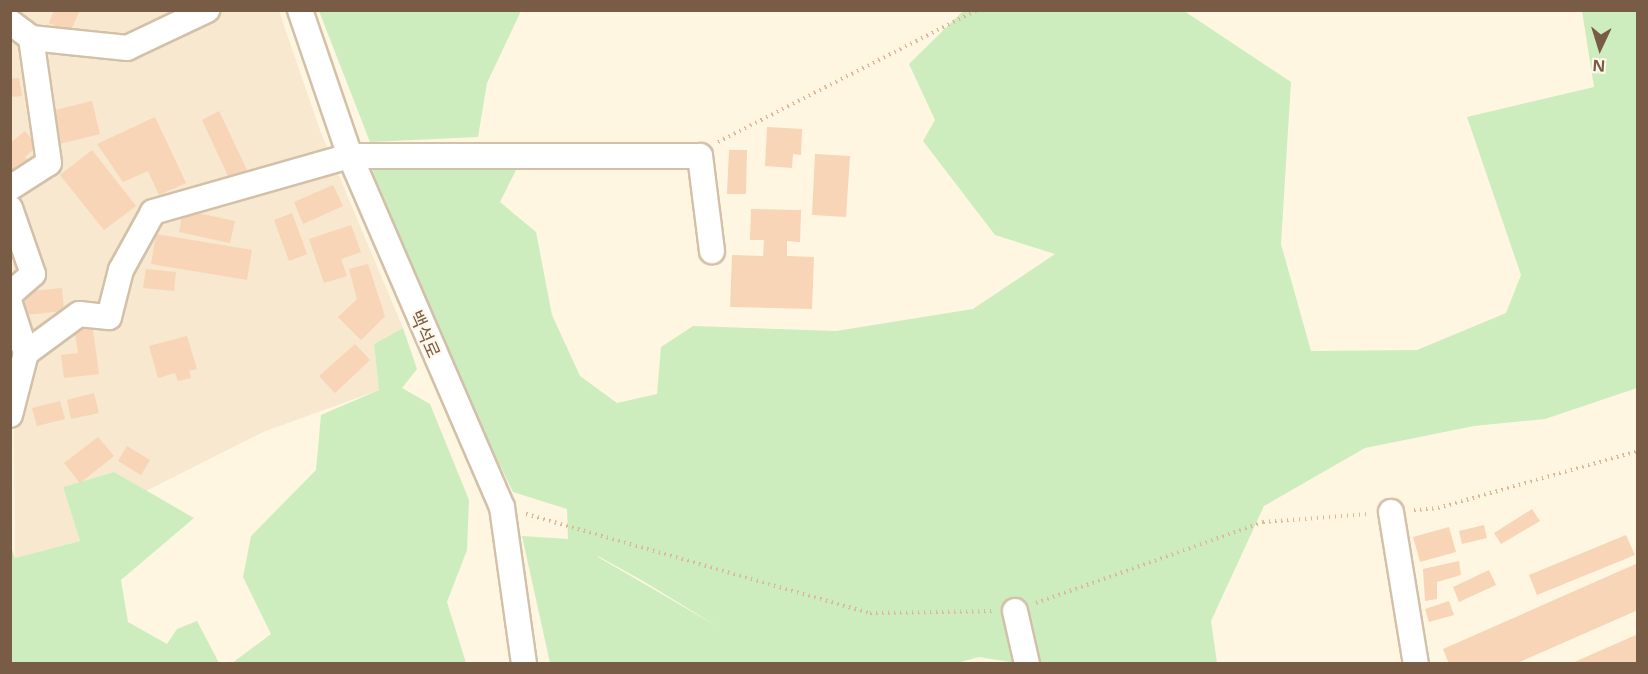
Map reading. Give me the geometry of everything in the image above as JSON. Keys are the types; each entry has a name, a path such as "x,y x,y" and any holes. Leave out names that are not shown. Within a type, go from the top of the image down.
{"street":[{"path":"10,22 30,38 127,48 207,10"},
{"name":"백석로","path":"300,10 350,156 502,507 524,663"},
{"path":"10,188 49,163 30,38"},
{"path":"26,353 79,314 109,317 121,270 153,212 350,156 700,156 712,251"},
{"path":"10,208 33,274 10,294"},
{"path":"10,304 26,353 10,415"},
{"path":"1391,512 1416,663"},
{"path":"1015,611 1027,663"}],"path":[{"path":"700,156 724,138 977,10"},
{"path":"502,507 870,613 1015,611 1263,522 1438,508 1638,452"}],"shaded area":[{"path":"10,11 279,11 321,133 403,328 374,344 379,390 263,432 146,491 114,472 63,487 80,541 15,558"}],"green space":[{"path":"319,11 521,11 487,83 478,137 370,142"},
{"path":"963,11 1184,11 1291,82 1281,244 1311,351 1417,350 1506,313 1521,275 1467,117 1594,87 1582,11 1637,11 1637,388 1545,419 1474,426 1365,448 1264,506 1211,621 1217,663 1023,664 979,657 953,664 550,663 522,536 568,539 567,509 513,492 412,285 372,169 517,168 500,202 536,232 552,315 580,376 617,403 657,394 661,347 693,326 836,331 973,309 1055,254 995,235 923,141 935,120 909,64","holes":["598,556 643,581 720,628"]},
{"path":"403,328 417,369 402,388 430,404 469,500 467,550 447,602 466,663 232,663 271,634 243,577 251,536 316,470 321,415 379,390 374,344"},
{"path":"114,472 194,518 121,580 128,622 167,644 177,629 197,621 219,663 11,663 10,544 15,558 80,541 63,487"}],"building":[{"path":"54,10 80,10 70,32 49,23"},
{"path":"19,78 22,96 10,97 10,79"},
{"path":"92,101 100,134 55,145 47,112"},
{"path":"219,111 247,170 229,178 202,120"},
{"path":"155,117 186,183 159,195 148,171 123,182 97,144"},
{"path":"767,127 802,129 801,155 793,154 792,168 765,166"},
{"path":"25,131 37,146 25,157 33,166 19,178 10,171 10,143"},
{"path":"92,150 136,206 104,230 60,175"},
{"path":"729,150 747,150 746,194 727,194"},
{"path":"815,154 850,156 846,217 812,215"},
{"path":"333,185 343,206 303,224 294,202"},
{"path":"751,209 801,210 800,242 787,241 787,256 814,257 812,309 730,307 732,255 763,256 764,240 750,240"},
{"path":"183,210 235,221 230,243 179,232"},
{"path":"292,213 307,254 289,261 274,220"},
{"path":"351,225 361,252 341,259 347,276 324,283 309,239"},
{"path":"156,234 252,250 247,280 151,264"},
{"path":"368,264 385,316 361,340 338,317 357,299 349,269"},
{"path":"146,269 176,272 174,291 143,288"},
{"path":"62,288 64,311 24,315 22,292"},
{"path":"92,323 99,374 64,378 61,355 78,353 74,326"},
{"path":"187,336 197,369 189,371 191,378 178,381 175,373 158,378 149,346"},
{"path":"355,344 370,360 335,393 319,376"},
{"path":"94,393 99,413 71,419 67,400"},
{"path":"60,401 65,419 37,426 32,408"},
{"path":"98,437 114,456 80,483 64,463"},
{"path":"127,446 150,460 141,475 118,461"},
{"path":"1532,509 1540,521 1501,544 1494,533"},
{"path":"1484,525 1487,538 1462,544 1459,531"},
{"path":"1449,527 1456,552 1420,562 1413,537"},
{"path":"1626,535 1635,555 1537,595 1529,575"},
{"path":"1459,561 1461,575 1437,582 1437,599 1425,601 1423,569"},
{"path":"1638,563 1638,610 1515,664 1449,664 1443,649"},
{"path":"1489,570 1496,585 1459,602 1453,587"},
{"path":"1449,601 1454,615 1429,622 1425,609"},
{"path":"1638,634 1638,664 1570,664"}]}
